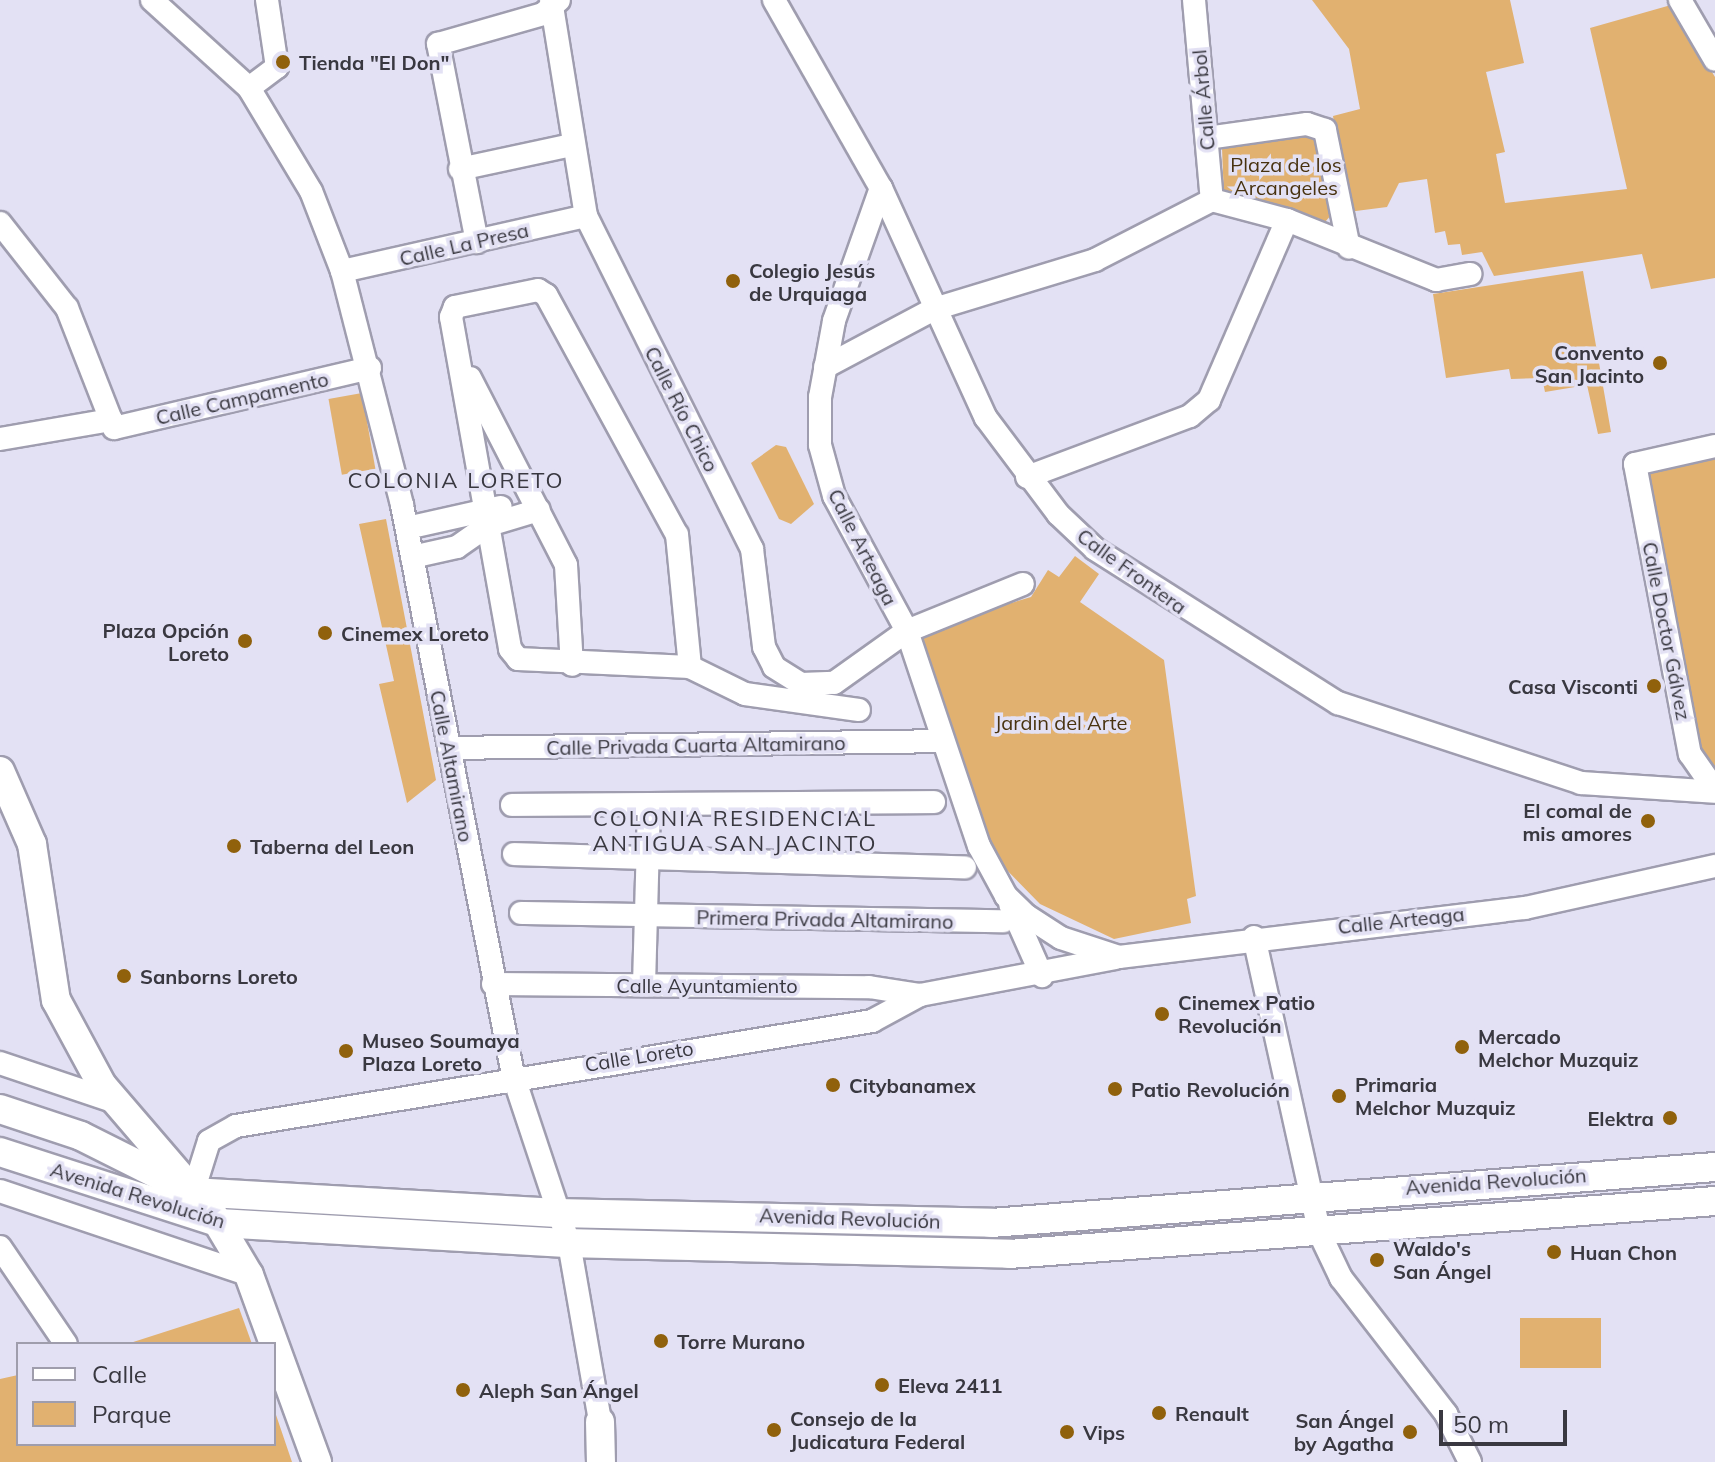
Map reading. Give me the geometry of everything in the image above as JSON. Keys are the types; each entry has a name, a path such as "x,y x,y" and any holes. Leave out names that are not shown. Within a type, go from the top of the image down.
{"main road":[{"path":"0,771 32,844 49,981 113,1101 220,1223 249,1275 273,1342"},
{"name":"Avenida Revolución","path":"0,1109 81,1136 193,1192 560,1213 991,1223 1715,1167"},
{"name":"Avenida Revolución","path":"0,1152 220,1223 569,1243 1009,1254 1320,1234 1715,1201"},
{"path":"276,1349 317,1462"},
{"path":"600,1422 601,1462"}],"street":[{"name":"Calle Altamirano","path":"152,0 249,88 311,191 342,271 370,368 407,528 513,1075 569,1243 607,1462"},
{"path":"249,88 277,67 267,0"},
{"name":"Calle Frontera","path":"774,0 881,188 974,397 1027,477 1095,549 1338,703 1581,783 1715,791"},
{"name":"Calle Árbol","path":"1194,0 1212,200"},
{"path":"1680,0 1715,60"},
{"path":"477,242 460,169 438,44 555,2"},
{"name":"Calle Río Chico","path":"555,2 572,145 586,216 752,549 764,647 774,667 801,684 834,683 907,631 1023,584"},
{"path":"1207,138 1307,124 1325,130 1349,248"},
{"path":"460,169 572,145"},
{"name":"Calle Arteaga","path":"881,188 846,278 825,367 820,434 829,482 907,631 979,846 1006,896 1042,976"},
{"path":"825,367 934,309 1095,260 1212,200 1287,220 1349,248 1436,280 1470,274"},
{"name":"Calle La Presa","path":"342,271 586,216"},
{"path":"1027,477 1204,406 1287,220"},
{"path":"0,223 46,277 82,339 113,424"},
{"path":"690,667 677,535 546,295 538,290 455,307 458,355 510,649 528,664 690,667 745,694 859,710"},
{"path":"458,355 566,565 572,665"},
{"name":"Calle Campamento","path":"0,439 113,424 370,368"},
{"name":"Calle Doctor Gálvez","path":"1715,446 1635,464 1690,754 1715,791"},
{"path":"407,528 488,518 536,505"},
{"path":"412,557 457,547 488,518"},
{"name":"Calle Privada Cuarta Altamirano","path":"449,748 943,741"},
{"path":"512,805 934,802"},
{"path":"644,985 649,804"},
{"path":"514,854 965,867"},
{"name":"Calle Arteaga","path":"1006,896 1061,938 1119,957 1254,937 1525,908 1715,866"},
{"name":"Primera Privada Altamirano","path":"521,913 1003,921"},
{"path":"1254,937 1320,1234 1341,1278 1446,1414 1470,1462"},
{"name":"Calle Loreto","path":"193,1192 209,1141 236,1126 513,1075 872,1021 920,995 1042,976 1119,957"},
{"name":"Calle Ayuntamiento","path":"493,984 869,987 920,995"},
{"path":"0,1063 113,1101"},
{"name":"Avenida Revolución","path":"0,1191 249,1275"},
{"path":"0,1247 65,1342"}],"green space":[{"path":"1312,0 1510,0 1524,63 1486,72 1505,152 1496,154 1505,203 1627,189 1590,28 1671,5 1715,77 1715,278 1651,289 1642,254 1494,276 1482,252 1462,255 1460,244 1448,245 1445,231 1435,233 1427,179 1399,183 1387,207 1348,212 1333,116 1360,109 1349,49"},
{"name":"Plaza de los Arcangeles","path":"1318,133 1332,214 1325,222 1224,197 1222,148"},
{"path":"1583,271 1611,432 1598,434 1587,385 1545,392 1542,378 1511,379 1509,369 1446,378 1433,294"},
{"path":"362,393 375,469 342,475 329,399"},
{"path":"776,445 786,447 814,504 791,524 779,519 751,463"},
{"path":"1715,452 1715,771 1700,755 1644,468"},
{"path":"386,519 436,780 407,803 379,684 394,681 359,524"},
{"name":"Jardin del Arte","path":"1075,556 1099,574 1080,602 1164,660 1196,896 1187,899 1191,923 1114,939 1040,904 997,860 916,632 1031,597 1048,570 1059,577"},
{"path":"239,1308 251,1342 133,1342"},
{"path":"1520,1318 1601,1318 1601,1368 1520,1368"},
{"path":"16,1375 16,1446 276,1446 276,1415 292,1462 0,1462 0,1379"}],"place":[{"name":"Tienda \"El Don\"","path":"283,62"},
{"name":"Colegio Jesús de Urquiaga","path":"733,281"},
{"name":"Convento San Jacinto","path":"1660,363"},
{"name":"Cinemex Loreto","path":"325,633"},
{"name":"Plaza Opción Loreto","path":"245,641"},
{"name":"Casa Visconti","path":"1654,686"},
{"name":"El comal de mis amores","path":"1648,821"},
{"name":"Taberna del Leon","path":"234,846"},
{"name":"Sanborns Loreto","path":"124,976"},
{"name":"Cinemex Patio Revolución","path":"1162,1014"},
{"name":"Mercado Melchor Muzquiz","path":"1462,1047"},
{"name":"Museo Soumaya Plaza Loreto","path":"346,1051"},
{"name":"Citybanamex","path":"833,1085"},
{"name":"Patio Revolución","path":"1115,1089"},
{"name":"Primaria Melchor Muzquiz","path":"1339,1096"},
{"name":"Elektra","path":"1670,1118"},
{"name":"Huan Chon","path":"1554,1252"},
{"name":"Waldo's San Ángel","path":"1377,1260"},
{"name":"Torre Murano","path":"661,1341"},
{"name":"Eleva 2411","path":"882,1385"},
{"name":"Aleph San Ángel","path":"463,1390"},
{"name":"Renault","path":"1159,1413"},
{"name":"Consejo de la Judicatura Federal","path":"774,1430"},
{"name":"Vips","path":"1067,1432"},
{"name":"San Ángel by Agatha","path":"1410,1432"}],"district":[{"name":"COLONIA LORETO","path":"456,481"},
{"name":"COLONIA RESIDENCIAL ANTIGUA SAN JACINTO","path":"735,830"}]}
